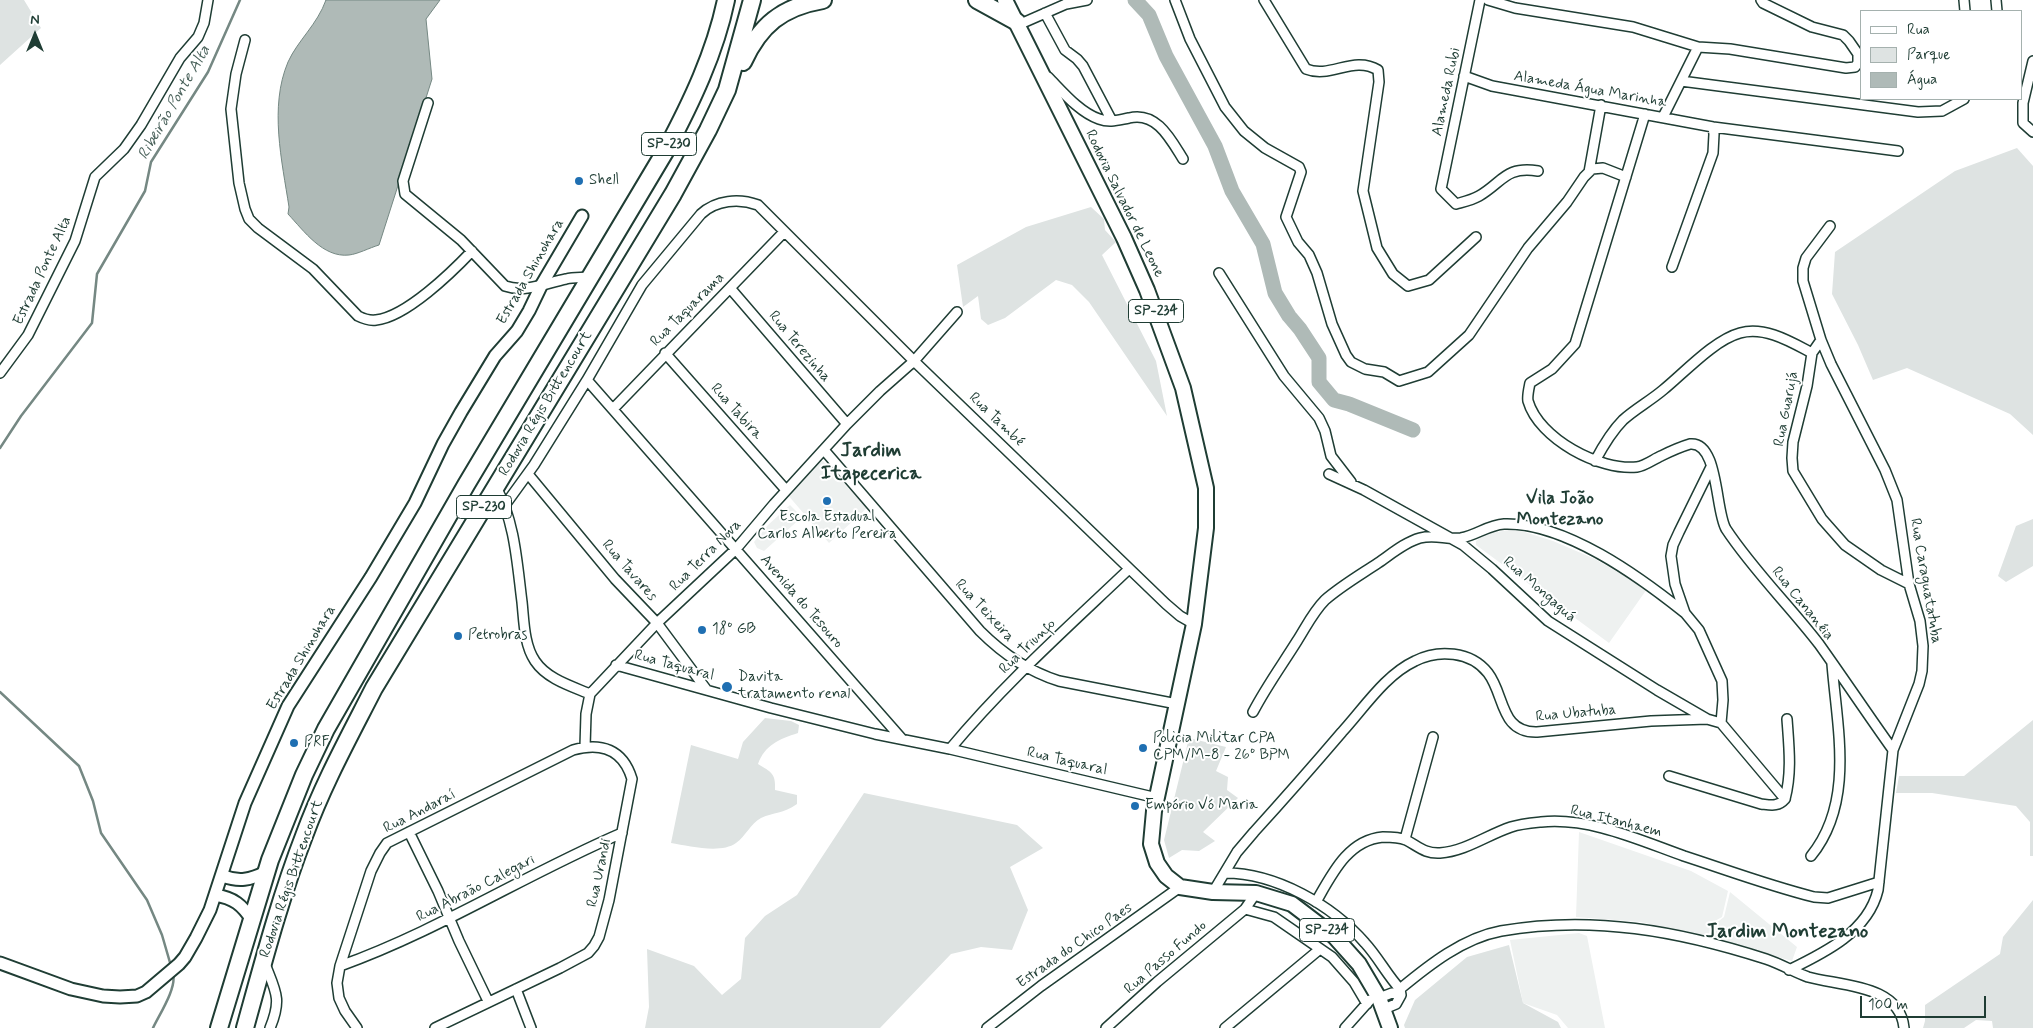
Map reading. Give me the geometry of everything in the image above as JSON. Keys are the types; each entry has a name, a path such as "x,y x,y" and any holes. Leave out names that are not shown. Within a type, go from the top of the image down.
{"highway":[{"name":"Rodovia Régis Bittencourt","path":"220,1028 266,872 304,775 326,729 360,667 666,150 691,103 712,46 726,0"},
{"name":"Rodovia Régis Bittencourt","path":"245,1028 304,835 338,757 374,688 673,194 704,138 727,90 752,0"},
{"path":"727,90 750,46 764,27 788,10 823,0"},
{"path":"977,0 1018,24"}],"main road":[{"name":"Rodovia Salvador de Leone","path":"1005,2 1018,24 1124,238 1153,306 1183,388 1206,488 1208,513 1194,624 1152,825 1151,844 1157,863 1166,876 1180,887"},
{"name":"SP-234","path":"1180,887 1214,892 1256,893 1292,904 1334,936 1359,964 1390,1028"}],"street":[{"name":"Estrada Ponte Alta","path":"0,373 28,335 76,241 95,176 124,149 141,125 180,58 198,37 204,23 208,0"},
{"path":"1018,24 1067,2 1086,0"},
{"path":"1175,0 1190,39 1225,107 1244,131 1265,148 1299,167 1301,172 1286,218 1317,273 1332,324 1346,354 1351,362 1365,369 1384,372 1399,381 1428,372 1469,335 1528,248 1567,202 1584,176 1592,169 1603,168 1626,177"},
{"path":"1264,0 1284,36 1306,69 1322,72 1359,64 1369,65 1378,70 1379,82 1363,191 1377,248 1393,274 1408,286 1429,280 1476,236"},
{"name":"Alameda Rubi","path":"1480,0 1441,189 1456,204 1478,196 1512,171 1538,171"},
{"path":"1488,0 1515,8 1633,28 1698,46 1730,49 1846,68 1858,68 1858,54 1849,40 1843,35 1812,27 1763,3 1761,0"},
{"path":"1045,13 1065,50 1077,58 1083,66 1112,121"},
{"path":"245,40 232,94 232,123 241,200 249,219 258,228 313,269 358,316 367,320 384,319 403,310 455,268 472,251"},
{"path":"1663,117 1698,46"},
{"path":"2033,60 2023,103 2023,123 2033,132"},
{"path":"1040,70 1088,113 1100,119 1112,121 1135,116 1156,122 1164,129 1183,159"},
{"name":"Alameda Água Marinha","path":"1464,76 1492,86 1712,127 1898,151"},
{"path":"1681,81 1918,112 1942,111 1962,100"},
{"path":"428,102 403,181 405,194 472,251 505,286 514,290 569,278 590,277"},
{"path":"1589,172 1601,105"},
{"path":"1645,114 1575,344 1552,369 1530,383 1527,400 1536,419 1564,443 1595,461 1604,444 1623,420 1661,392 1715,345 1728,337 1741,332 1767,333 1779,336 1812,353"},
{"path":"1672,266 1713,153 1714,134 1712,127"},
{"name":"Rua També","path":"505,505 528,474 587,380 642,285 706,210 736,200 758,205 914,361 1129,569 1180,616 1194,624"},
{"name":"Estrada Shinohara","path":"0,963 71,989 103,996 137,996 146,992 185,957 196,938 223,876 231,844 246,803 288,706 371,577 415,503 443,444 461,412 495,356 530,311 542,284 582,216"},
{"name":"Rua Caraguatatuba","path":"1789,970 1816,956 1848,935 1873,904 1879,882 1893,750 1916,692 1924,656 1920,621 1909,584 1901,520 1890,480 1831,364 1821,340 1804,281 1803,268 1806,258 1830,226"},
{"name":"Rua Taquarama","path":"613,409 664,353 784,232"},
{"name":"Rua Mongaguá","path":"1219,273 1284,376 1319,418 1325,431 1331,456 1353,484"},
{"name":"Rua Terezinha","path":"730,288 847,424"},
{"name":"Rua Terra Nova","path":"616,665 657,622 736,549 786,490 847,424 914,361 957,312"},
{"name":"Rua Guarujá","path":"1821,340 1812,353 1805,394 1793,442 1793,471 1822,519 1845,545 1881,570 1909,584"},
{"name":"Rua Tabira","path":"664,353 786,490"},
{"name":"Avenida do Tesouro","path":"587,380 902,739"},
{"name":"Rua Cananéia","path":"1595,461 1611,466 1640,466 1664,454 1694,444 1704,450 1709,457 1724,526 1752,564 1808,630 1893,750"},
{"name":"Rua Teixeira","path":"824,450 980,631 1000,650 1026,668 1059,681 1177,704"},
{"path":"1685,613 1675,584 1672,550 1678,532 1711,467"},
{"name":"Rua Tavares","path":"528,474 615,579 657,622 706,689"},
{"name":"Rua Mongaguá","path":"1329,474 1353,484 1463,545 1486,563 1548,621 1657,690 1707,719"},
{"path":"496,487 505,505 517,560 528,649 545,672 560,682 590,694 586,714 585,747"},
{"path":"1253,712 1269,681 1324,601 1382,560 1417,539 1435,535 1462,538 1493,526 1515,524 1544,530 1561,536 1617,563 1635,574 1685,613 1699,630 1722,680 1721,723 1785,799"},
{"name":"Rua Triunfo","path":"950,749 972,723 1026,668 1129,569"},
{"name":"Rua Ubatuba","path":"1214,892 1238,852 1254,832 1381,689 1403,668 1415,660 1427,656 1446,653 1458,655 1471,659 1480,666 1487,672 1494,683 1510,721 1522,731 1537,732 1628,722 1707,719 1721,723"},
{"path":"1811,856 1823,839 1834,812 1839,787 1839,743 1832,664"},
{"name":"Rua Taquaral","path":"590,694 616,665 771,708 1157,798"},
{"path":"1668,776 1761,804 1777,806 1785,799 1789,785 1790,768 1787,719"},
{"path":"1404,839 1433,737"},
{"name":"Rua Urandi","path":"435,1028 576,960 588,953 594,946 603,923 632,779 629,768 622,758 601,746 585,747"},
{"name":"Rua Andaraí","path":"358,1028 349,1018 339,998 337,983 340,966 375,861 387,843 573,750 585,747"},
{"name":"Rua Itanhaem","path":"1316,902 1340,862 1354,847 1364,841 1391,837 1404,839 1425,852 1440,853 1462,848 1511,827 1540,822 1566,822 1642,840 1684,856 1814,897 1828,898 1879,882"},
{"path":"409,832 488,1001"},
{"name":"Rua Abraão Calegari","path":"340,966 373,954 450,918 589,847 622,833"},
{"path":"223,876 242,880 252,879 266,872"},
{"path":"1225,873 1240,873 1264,879 1316,902 1354,931 1370,949 1401,992"},
{"name":"Estrada do Chico Paes","path":"987,1028 1040,986 1180,887"},
{"name":"Rua Passo Fundo","path":"1106,1028 1157,982 1245,909 1256,893"},
{"path":"215,895 235,900 244,908 252,920"},
{"path":"1245,909 1274,917 1320,949 1377,1001 1396,1004 1401,992 1433,962 1481,936 1523,928 1571,924 1624,926 1686,937 1768,960 1809,977 1885,996 1899,1010 1904,1028"},
{"path":"1225,1028 1320,949"},
{"path":"264,962 278,996 276,1014 270,1028"},
{"path":"516,989 531,1028"},
{"path":"1345,1028 1377,1001"}],"shaded area":[{"name":"Escola Estadual Carlos Alberto Pereira","path":"823,461 867,508 829,543 787,494 817,463"},
{"path":"790,505 802,517 764,551 757,548 754,542 768,525"},
{"path":"1515,529 1553,541 1595,559 1647,589 1609,643 1476,545 1476,541 1485,534"},
{"path":"1579,832 1691,871 1728,891 1722,917 1713,922 1708,937 1641,922 1576,917"},
{"path":"1730,892 1797,947 1792,961 1711,938 1715,924 1724,917"},
{"path":"1579,933 1587,936 1605,1028 1568,1028 1557,1015 1523,1003 1510,940"}],"green space":[{"path":"0,0 24,0 41,28 0,65"},
{"path":"2017,148 2033,166 2033,435 2010,414 1907,368 1873,380 1858,345 1832,294 1835,252 1955,171"},
{"path":"1091,207 1104,219 1105,230 1116,242 1102,255 1156,361 1167,416 1089,302 1072,285 1056,280 1005,318 988,325 981,319 978,296 963,307 957,265 1026,227"},
{"path":"2033,519 2033,566 2006,582 1998,576 2016,526"},
{"path":"765,718 791,721 799,725 798,733 769,747 758,764 772,774 775,780 775,790 797,795 797,804 787,810 761,818 736,843 730,846 714,849 671,843 691,745 738,759 743,742"},
{"path":"2033,720 2033,856 2030,856 2030,822 2016,806 1932,793 1896,793 1899,776 1964,776"},
{"path":"1189,738 1226,747 1216,771 1228,777 1227,790 1238,798 1203,832 1215,841 1199,851 1182,850 1169,858 1164,840"},
{"path":"864,793 1017,825 1043,848 1010,867 1028,910 1012,950 981,947 951,954 880,1028 645,1028 649,1007 647,949 694,966 722,995 741,979 745,938 765,916 797,895"},
{"path":"2033,900 2033,1028 1993,1028 1992,1021 1976,1020 1964,1028 1923,1028 1925,1005 2000,954 2003,937"},
{"path":"1509,945 1523,1003 1558,1022 1561,1028 1405,1028 1404,1025 1415,1000 1467,957"}],"water":[{"path":"326,0 440,0 426,19 432,79 379,245 349,255 340,255 322,248 288,214 289,207 279,134 279,97 282,79 292,54 318,17"}],"waterway":[{"name":"Ribeirão Ponte Alta","path":"0,448 21,416 92,323 97,274 145,191 151,162 208,72 240,0"},
{"path":"1135,0 1149,15 1166,56 1215,146 1232,191 1263,244 1275,293 1319,358 1319,382 1334,400 1349,404 1413,430"},
{"name":"Ribeirão Ponte Alta","path":"0,692 79,766 93,801 101,833 147,900 162,935 171,966"},
{"name":"Ribeirão Ponte Alta","path":"153,1028 170,994 174,980 173,974"}],"place":[{"name":"Shell","path":"579,181"},
{"name":"Escola Estadual Carlos Alberto Pereira","path":"827,501"},
{"name":"18º GB","path":"702,630"},
{"name":"Petrobras","path":"458,636"},
{"name":"Davita tratamento renal","path":"727,687"},
{"name":"PRF","path":"294,743"},
{"name":"Policia Militar CPA CPM/M-8 - 26º BPM","path":"1143,748"},
{"name":"Empório Vó Maria","path":"1135,806"}],"district":[{"name":"Jardim Itapecerica","path":"871,464"},
{"name":"Vila João Montezano","path":"1560,509"},
{"name":"Jardim Montezano","path":"1787,933"}]}
